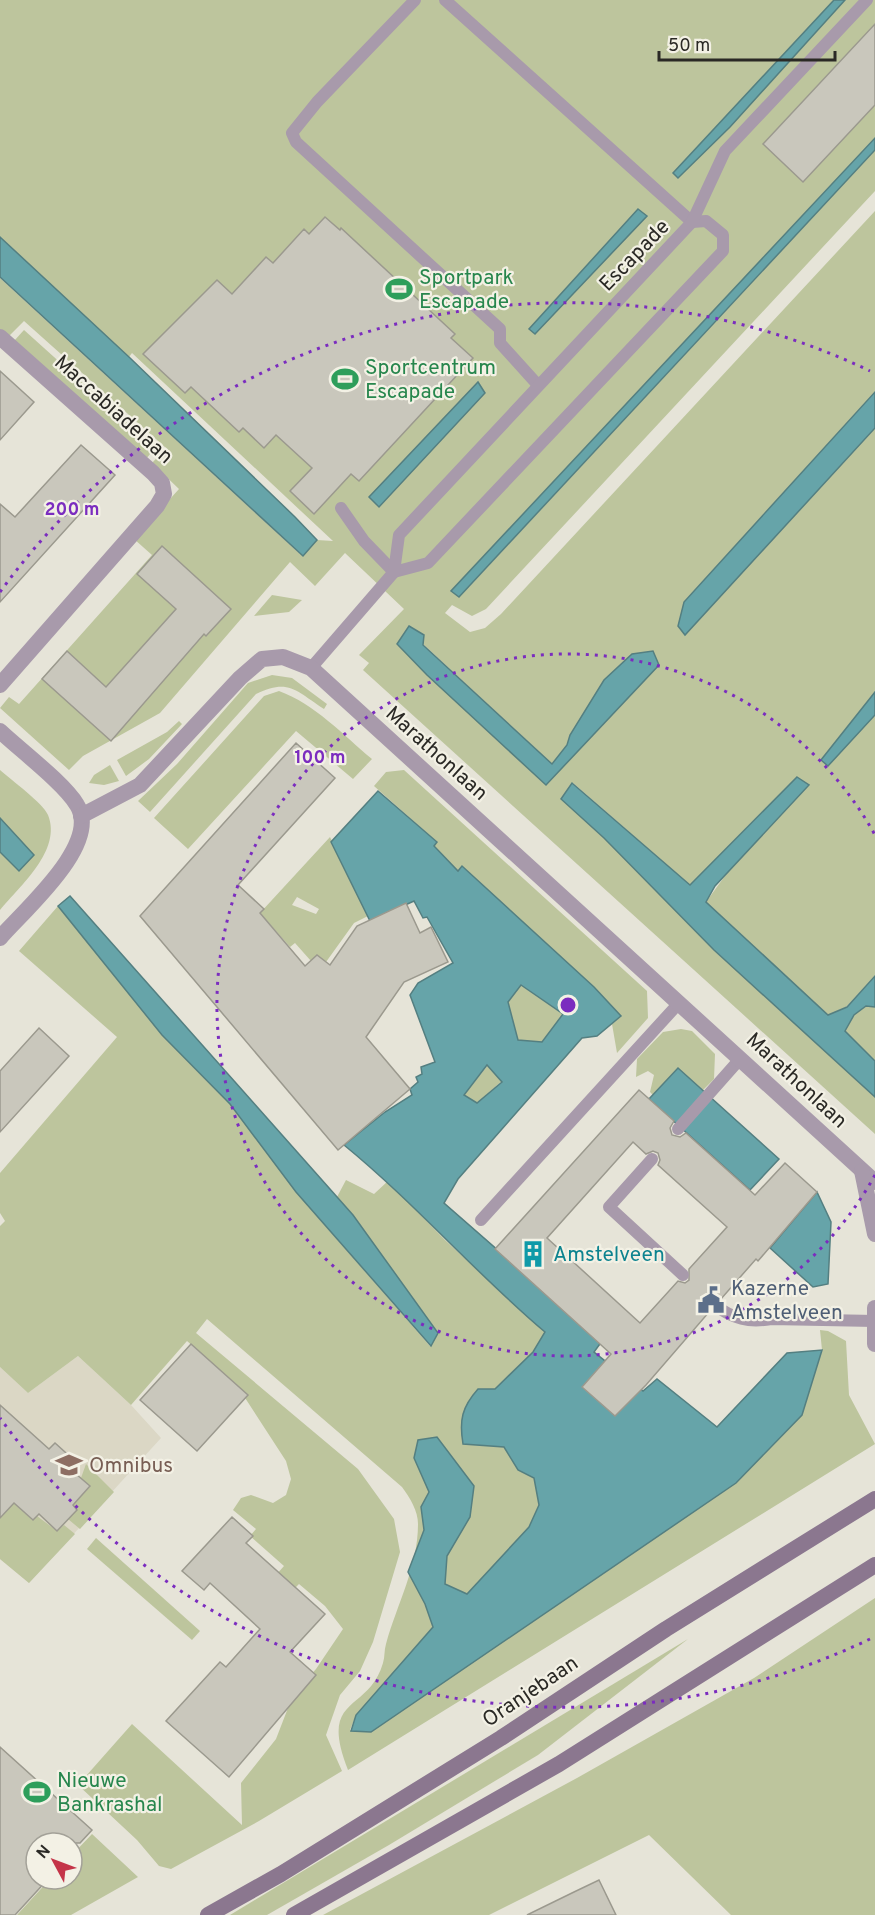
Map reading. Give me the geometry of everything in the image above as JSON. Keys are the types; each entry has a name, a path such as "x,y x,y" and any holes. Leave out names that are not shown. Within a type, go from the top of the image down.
{"main road":[{"name":"Oranjebaan","path":"208,1915 281,1874 501,1738 666,1629 875,1500"},
{"path":"294,1915 560,1764 875,1565"}],"street":[{"name":"Maccabiadelaan","path":"0,337 153,473 162,483 164,494 157,506 0,685"},
{"name":"Marathonlaan","path":"81,816 140,785 240,678 262,659 283,657 310,668 869,1177 875,1234"},
{"path":"0,731 67,793 78,805 81,816 80,839 69,859 0,938"},
{"path":"875,1308 875,1344"}],"lane":[{"path":"415,0 317,102 292,133 296,142 500,329 500,343 537,384"},
{"path":"446,0 692,222 725,151 867,0"},
{"name":"Escapade","path":"706,221 723,235 723,251 428,563 394,572 399,535 537,384 692,222 706,221"},
{"path":"310,668 394,572 364,541 341,508"},
{"path":"481,1220 679,1003"},
{"path":"678,1129 740,1059"},
{"path":"652,1159 609,1207 683,1275"},
{"path":"715,1305 727,1314 756,1321 771,1319 875,1321"}],"shaded area":[{"name":"Omnibus","path":"78,1356 131,1405 161,1438 29,1583 0,1559 0,1367 28,1393"}],"green space":[{"path":"0,0 875,0 875,138 498,547 467,589 875,150 875,191 486,609 472,616 452,605 445,613 470,632 485,628 501,614 875,211 875,392 684,602 685,634 875,428 875,976 846,1007 828,1015 706,902 797,777 690,885 573,783 561,798 604,838 714,950 875,1097 875,1134 363,670 369,663 359,655 404,609 345,553 315,586 290,562 160,713 83,756 69,770 0,708 9,697 19,704 152,555 134,539 179,489 152,463 166,448 24,321 9,336 0,329 0,278 300,554 317,540 333,541 132,353 129,357 0,237","holes":["423,635 423,644 552,764 567,745 570,735 659,664 546,785 398,644"]},
{"path":"24,330 155,448 146,459 14,341"},
{"path":"272,595 302,600 289,612 254,616"},
{"path":"272,675 292,678 327,704 324,709 299,692 285,687 267,689 256,694 150,812 138,801 177,764 248,683"},
{"path":"279,691 317,712 372,759 353,779 296,731 188,849 154,818 264,696"},
{"path":"179,721 182,724 149,759 126,776 117,760 167,732"},
{"path":"110,765 119,781 104,785 89,783 94,775"},
{"path":"0,770 45,810 51,828 45,854 0,910"},
{"path":"404,770 647,991 648,1018 617,1053 612,1024 621,1016 594,987 462,866 458,871 434,846 437,842 374,786 386,772"},
{"path":"330,837 368,916 354,923 326,962 311,961 295,943 290,947 260,913","holes":["297,897 319,909 316,914 292,905"]},
{"path":"58,906 162,1035 230,1104 296,1192 430,1346 438,1333 353,1215 337,1197 346,1180 374,1194 388,1181 445,1240 545,1332 533,1352 495,1389 463,1444 504,1447 518,1470 534,1478 539,1505 529,1527 467,1594 445,1584 433,1627 356,1715 350,1730 371,1732 822,1350 820,1330 828,1331 846,1341 849,1395 875,1444 348,1770 340,1746 339,1728 342,1716 367,1691 376,1679 383,1663 386,1644 415,1555 417,1514 402,1487 207,1319 196,1333 358,1469 394,1519 400,1552 373,1642 360,1671 340,1695 326,1735 342,1771 259,1821 171,1869 159,1866 137,1840 78,1785 132,1724 242,1825 241,1783 276,1739 293,1695 316,1669 343,1629 325,1606 299,1584 293,1590 276,1575 284,1566 250,1536 256,1529 233,1510 241,1498 251,1495 273,1503 286,1495 291,1479 286,1461 236,1384 187,1341 131,1405 78,1356 28,1393 0,1367 0,1226 5,1221 0,1213 0,1173 117,1037 19,951"},
{"path":"521,985 563,1014 542,1042 518,1040 508,1002"},
{"path":"866,1006 875,1007 875,1061 845,1031 854,1015"},
{"path":"681,1029 692,1031 715,1054 714,1079 703,1090 678,1068 653,1095 650,1092 654,1075 648,1071 636,1077 637,1059 663,1032"},
{"path":"488,1065 502,1081 477,1103 464,1095"},
{"path":"86,1464 114,1492 80,1529 68,1519 77,1510 73,1505 90,1487 81,1478"},
{"path":"0,1503 8,1509 14,1503 32,1520 37,1516 57,1531 64,1525 75,1534 29,1583 0,1559"},
{"path":"96,1538 200,1631 192,1640 87,1549"},
{"path":"875,1598 875,1915 731,1915 649,1835 489,1915 323,1915 577,1778 754,1678"},
{"path":"688,1639 538,1755 389,1845 267,1915 230,1915"},
{"path":"92,1834 138,1877 71,1915 17,1915 39,1891 84,1891 84,1842"}],"water":[{"path":"834,0 845,0 730,127 678,178 673,173"},
{"path":"875,138 875,150 459,597 451,591"},
{"path":"638,209 647,216 535,334 529,329"},
{"path":"0,237 129,357 317,540 303,556 0,277"},
{"path":"478,382 485,393 379,507 369,497"},
{"path":"875,392 875,428 685,635 678,626 684,602"},
{"path":"409,626 424,635 423,645 552,764 567,745 570,735 604,680 632,654 653,651 659,665 546,785 427,675 397,644"},
{"path":"875,692 875,715 828,766 821,760"},
{"path":"797,777 809,785 715,886 706,902 828,1015 847,1007 875,976 875,1007 866,1006 854,1015 845,1031 875,1061 875,1097 714,950 604,838 561,799 572,783 690,885"},
{"path":"378,791 437,842 434,846 458,871 462,866 594,987 621,1016 597,1036 582,1038 458,1179 444,1203 602,1341 594,1352 643,1391 657,1379 717,1427 787,1353 822,1350 802,1415 736,1483 371,1732 351,1731 356,1715 433,1627 425,1604 408,1572 424,1530 421,1507 429,1492 414,1458 418,1440 437,1437 474,1486 470,1517 447,1556 445,1584 467,1594 529,1527 539,1505 534,1478 518,1470 504,1447 463,1444 461,1428 463,1414 468,1402 478,1389 495,1389 533,1352 545,1332 494,1286 396,1190 344,1145 385,1112 412,1095 410,1089 418,1082 416,1077 422,1074 421,1067 435,1062 410,995 418,983 453,963 427,917 423,918 414,901 370,921 331,842","holes":["521,985 563,1014 542,1042 518,1040 508,1002","487,1065 502,1082 477,1103 464,1095"]},
{"path":"0,818 34,855 19,871 0,852"},
{"path":"70,896 353,1215 438,1333 431,1346 296,1192 230,1104 162,1035 58,906"},
{"path":"678,1068 779,1159 750,1190 649,1099"},
{"path":"817,1192 831,1222 828,1284 813,1287 770,1248"}],"building":[{"path":"875,24 875,105 803,182 763,144"},
{"path":"325,217 340,230 341,228 455,334 451,338 473,358 359,481 351,474 314,514 290,491 312,468 276,435 264,448 243,428 239,432 191,387 185,393 143,354 217,280 232,294 266,257 273,263 304,229 309,234"},
{"path":"0,371 34,402 0,440"},
{"path":"81,445 115,475 0,602 0,504 15,517"},
{"path":"162,546 231,609 206,636 204,634 111,741 42,679 67,651 106,687 176,609 137,574"},
{"path":"296,743 335,778 238,885 264,909 260,913 305,966 317,955 330,965 357,926 406,903 420,933 431,927 448,962 404,982 366,1037 410,1089 338,1150 140,916"},
{"path":"39,1028 69,1056 0,1132 0,1071"},
{"name":"Amstelveen","path":"639,1090 674,1121 670,1128 672,1135 680,1137 686,1133 755,1195 785,1163 817,1192 758,1261 756,1259 721,1299 715,1297 709,1300 707,1305 710,1311 646,1385 615,1416 582,1387 611,1354 495,1249","holes":["633,1142 646,1154 653,1151 658,1153 660,1160 658,1165 727,1227 689,1269 689,1280 685,1283 678,1281 640,1323 547,1238"]},
{"path":"191,1344 248,1395 197,1451 140,1400"},
{"path":"0,1405 49,1449 55,1443 75,1461 69,1468 90,1486 73,1505 77,1510 57,1531 39,1514 33,1520 14,1503 0,1518"},
{"path":"232,1517 253,1536 246,1543 325,1614 290,1652 316,1675 229,1777 166,1721 220,1662 226,1667 260,1629 210,1583 204,1590 182,1571"},
{"path":"0,1747 92,1830 84,1839 84,1831 24,1831 24,1891 37,1891 15,1915 0,1915"},
{"path":"599,1880 616,1915 527,1915 574,1892"}],"place":[{"name":"Sportpark Escapade","path":"399,289"},
{"name":"Sportcentrum Escapade","path":"345,379"},
{"name":"Amstelveen","path":"533,1254"},
{"name":"Kazerne Amstelveen","path":"711,1300"},
{"name":"Omnibus","path":"69,1465"},
{"name":"Nieuwe Bankrashal","path":"37,1792"}]}
